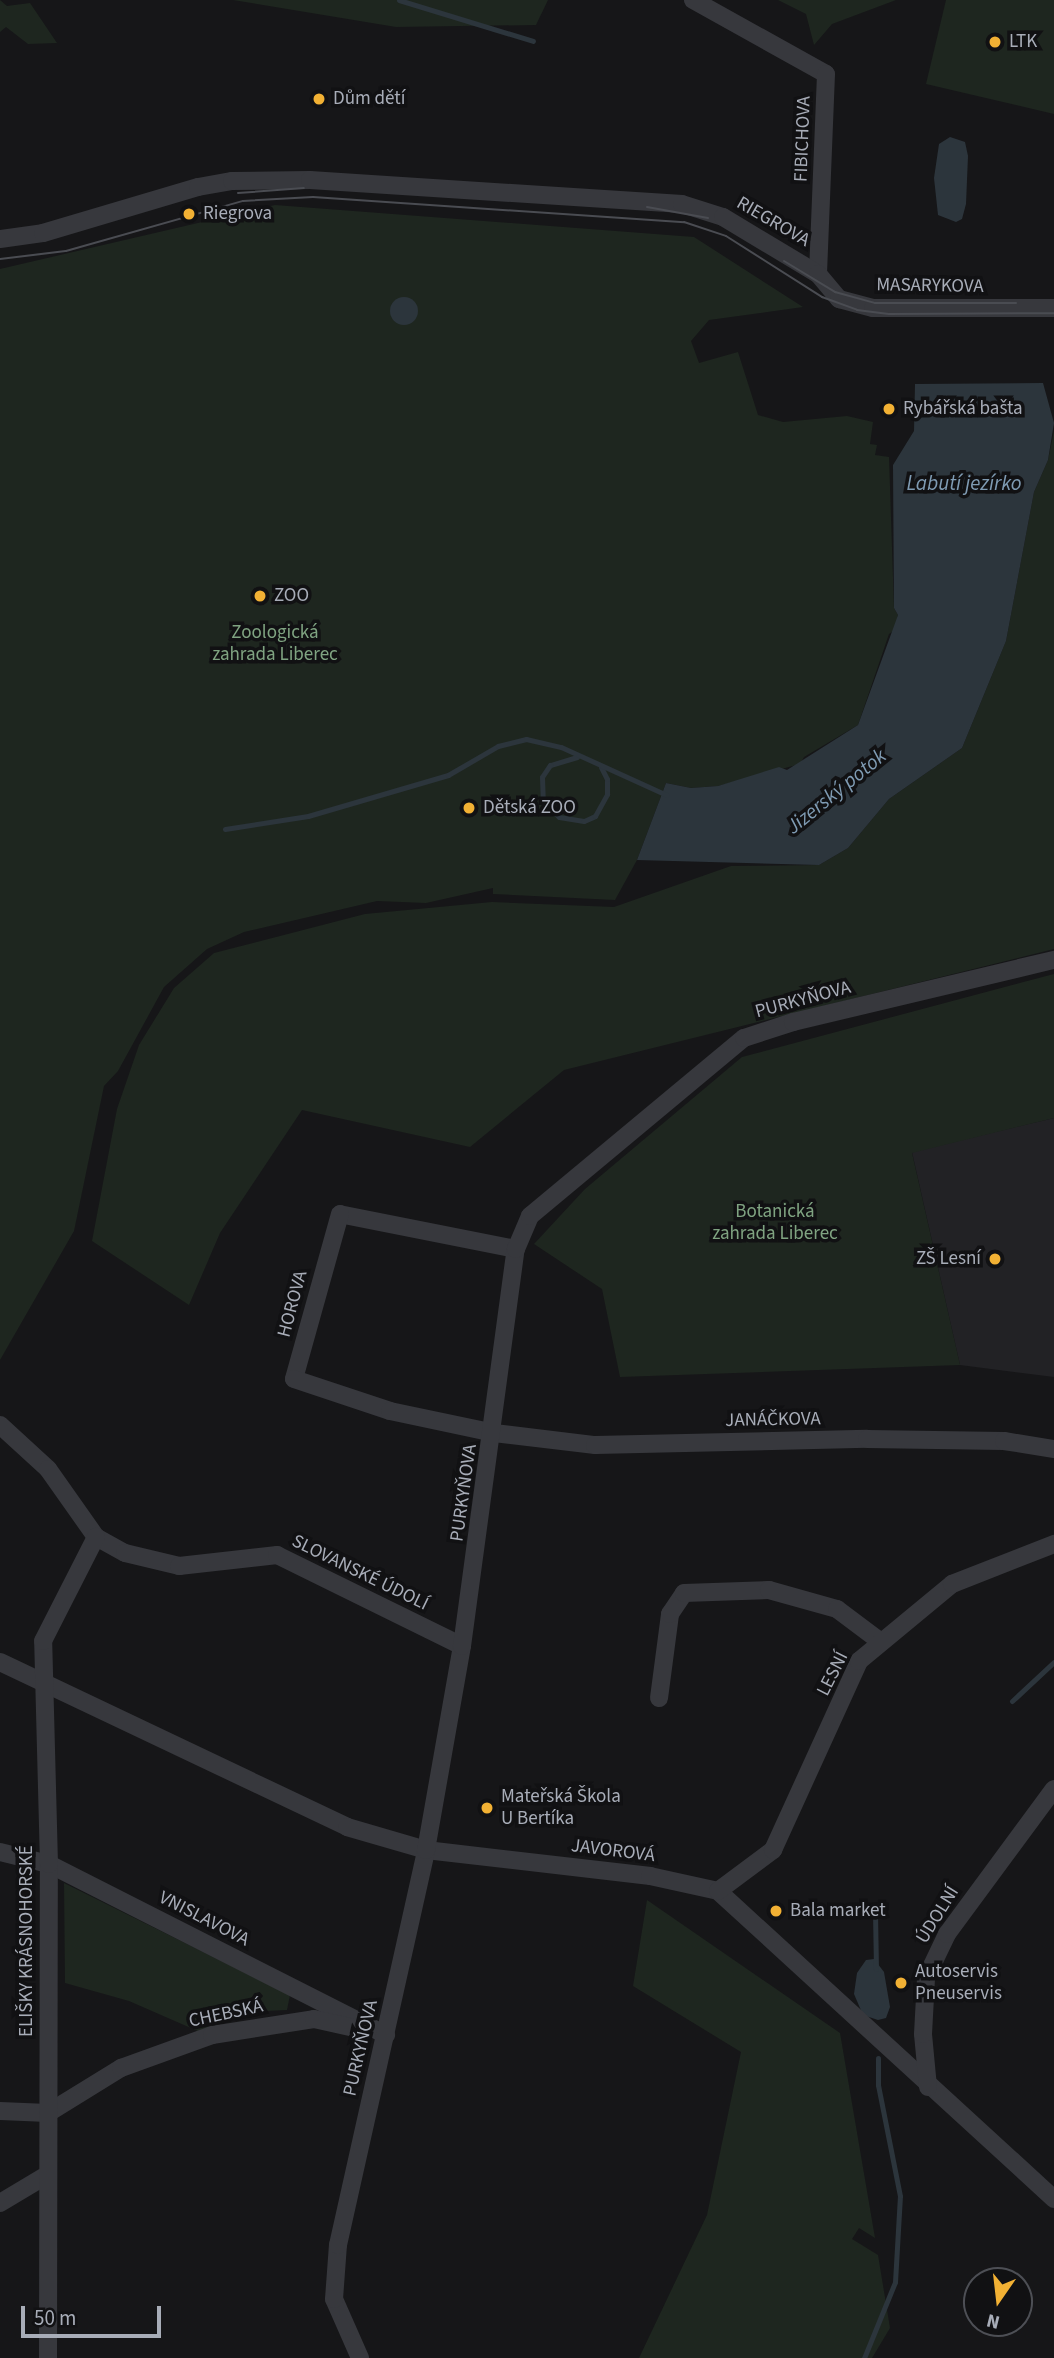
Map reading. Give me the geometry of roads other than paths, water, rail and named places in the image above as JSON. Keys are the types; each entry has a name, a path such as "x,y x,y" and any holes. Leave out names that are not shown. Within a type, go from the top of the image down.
{"street":[{"name":"FIBICHOVA","path":"693,0 826,74 818,274"},
{"name":"RIEGROVA","path":"0,239 43,233 198,187 232,181 310,180 682,204 723,217 818,274"},
{"name":"MASARYKOVA","path":"818,274 839,299 873,308 1054,308"},
{"name":"PURKYŇOVA","path":"359,2358 334,2299 338,2245 426,1850 462,1646 494,1433 516,1250 530,1216 744,1038 793,1022 1054,960"},
{"name":"HOROVA","path":"494,1433 390,1410 294,1379 340,1214 516,1250"},
{"name":"SLOVANSKÉ ÚDOLÍ","path":"0,1425 48,1469 96,1537 125,1553 179,1566 277,1555 462,1646"},
{"name":"JANÁČKOVA","path":"494,1433 596,1445 881,1439 1004,1441 1054,1449"},
{"name":"ELIŠKY KRÁSNOHORSKÉ","path":"48,2358 50,1864 42,1679 43,1641 96,1537"},
{"name":"LESNÍ","path":"718,1891 773,1850 859,1661 952,1584 1054,1544"},
{"path":"659,1698 670,1614 684,1593 769,1590 838,1609 881,1642"},
{"name":"JAVOROVÁ","path":"0,1662 42,1679 347,1828 426,1850 650,1876 718,1891"},
{"name":"ÚDOLNÍ","path":"928,2087 923,2034 926,1978 947,1934 1054,1789"},
{"name":"VNISLAVOVA","path":"0,1852 50,1864 386,2035"},
{"path":"718,1891 928,2087 1054,2199"},
{"name":"CHEBSKÁ","path":"48,2113 121,2068 212,2035 314,2019 386,2035"},
{"path":"0,2111 48,2113"},
{"path":"0,2203 47,2175"}],"water":[{"path":"950,137 965,142 968,156 966,204 962,219 956,222 938,215 934,178 939,144"},
{"path":"404,297 414,301 418,311 414,321 404,325 394,321 390,311 394,301"},
{"name":"Labutí jezírko","path":"1043,383 1054,423 1048,460 1034,492 1006,641 962,748 889,799 848,848 819,865 637,860 666,783 691,788 718,786 779,767 787,770 858,725 898,615 894,608 893,465 914,431 915,384"},
{"path":"874,1959 884,1972 890,2007 886,2018 878,2020 863,2015 854,1994 857,1973 866,1960"}],"waterway":[{"path":"399,0 533,41"},
{"name":"Jizerský potok","path":"225,829 308,816 448,775 498,746 526,739 561,747 667,795"},
{"path":"577,757 550,765 542,777 543,800 559,817 584,821 595,816 607,794 607,779 601,767"},
{"path":"1012,1701 1054,1662"},
{"path":"875,1912 876,1969"},
{"path":"864,2358 895,2282 900,2196 878,2085 878,2058"}],"tram line":[{"path":"238,193 304,188"},
{"path":"0,259 66,251 243,201 313,197 684,222 726,236 822,297 857,310 889,314 1054,313"},
{"path":"647,207 708,218"},
{"path":"784,261 835,292 875,303 1016,303"}],"place":[{"name":"LTK","path":"995,42"},
{"name":"Dům dětí","path":"319,99"},
{"name":"Riegrova","path":"189,214"},
{"name":"Rybářská bašta","path":"889,409"},
{"name":"ZOO","path":"260,596"},
{"name":"Dětská ZOO","path":"469,808"},
{"name":"ZŠ Lesní","path":"995,1259"},
{"name":"Mateřská Škola U Bertíka","path":"487,1808"},
{"name":"Bala market","path":"776,1911"},
{"name":"Autoservis Pneuservis","path":"901,1983"}],"park label":[{"name":"Zoologická zahrada Liberec","path":"275,644"},
{"name":"Botanická zahrada Liberec","path":"775,1223"}]}
